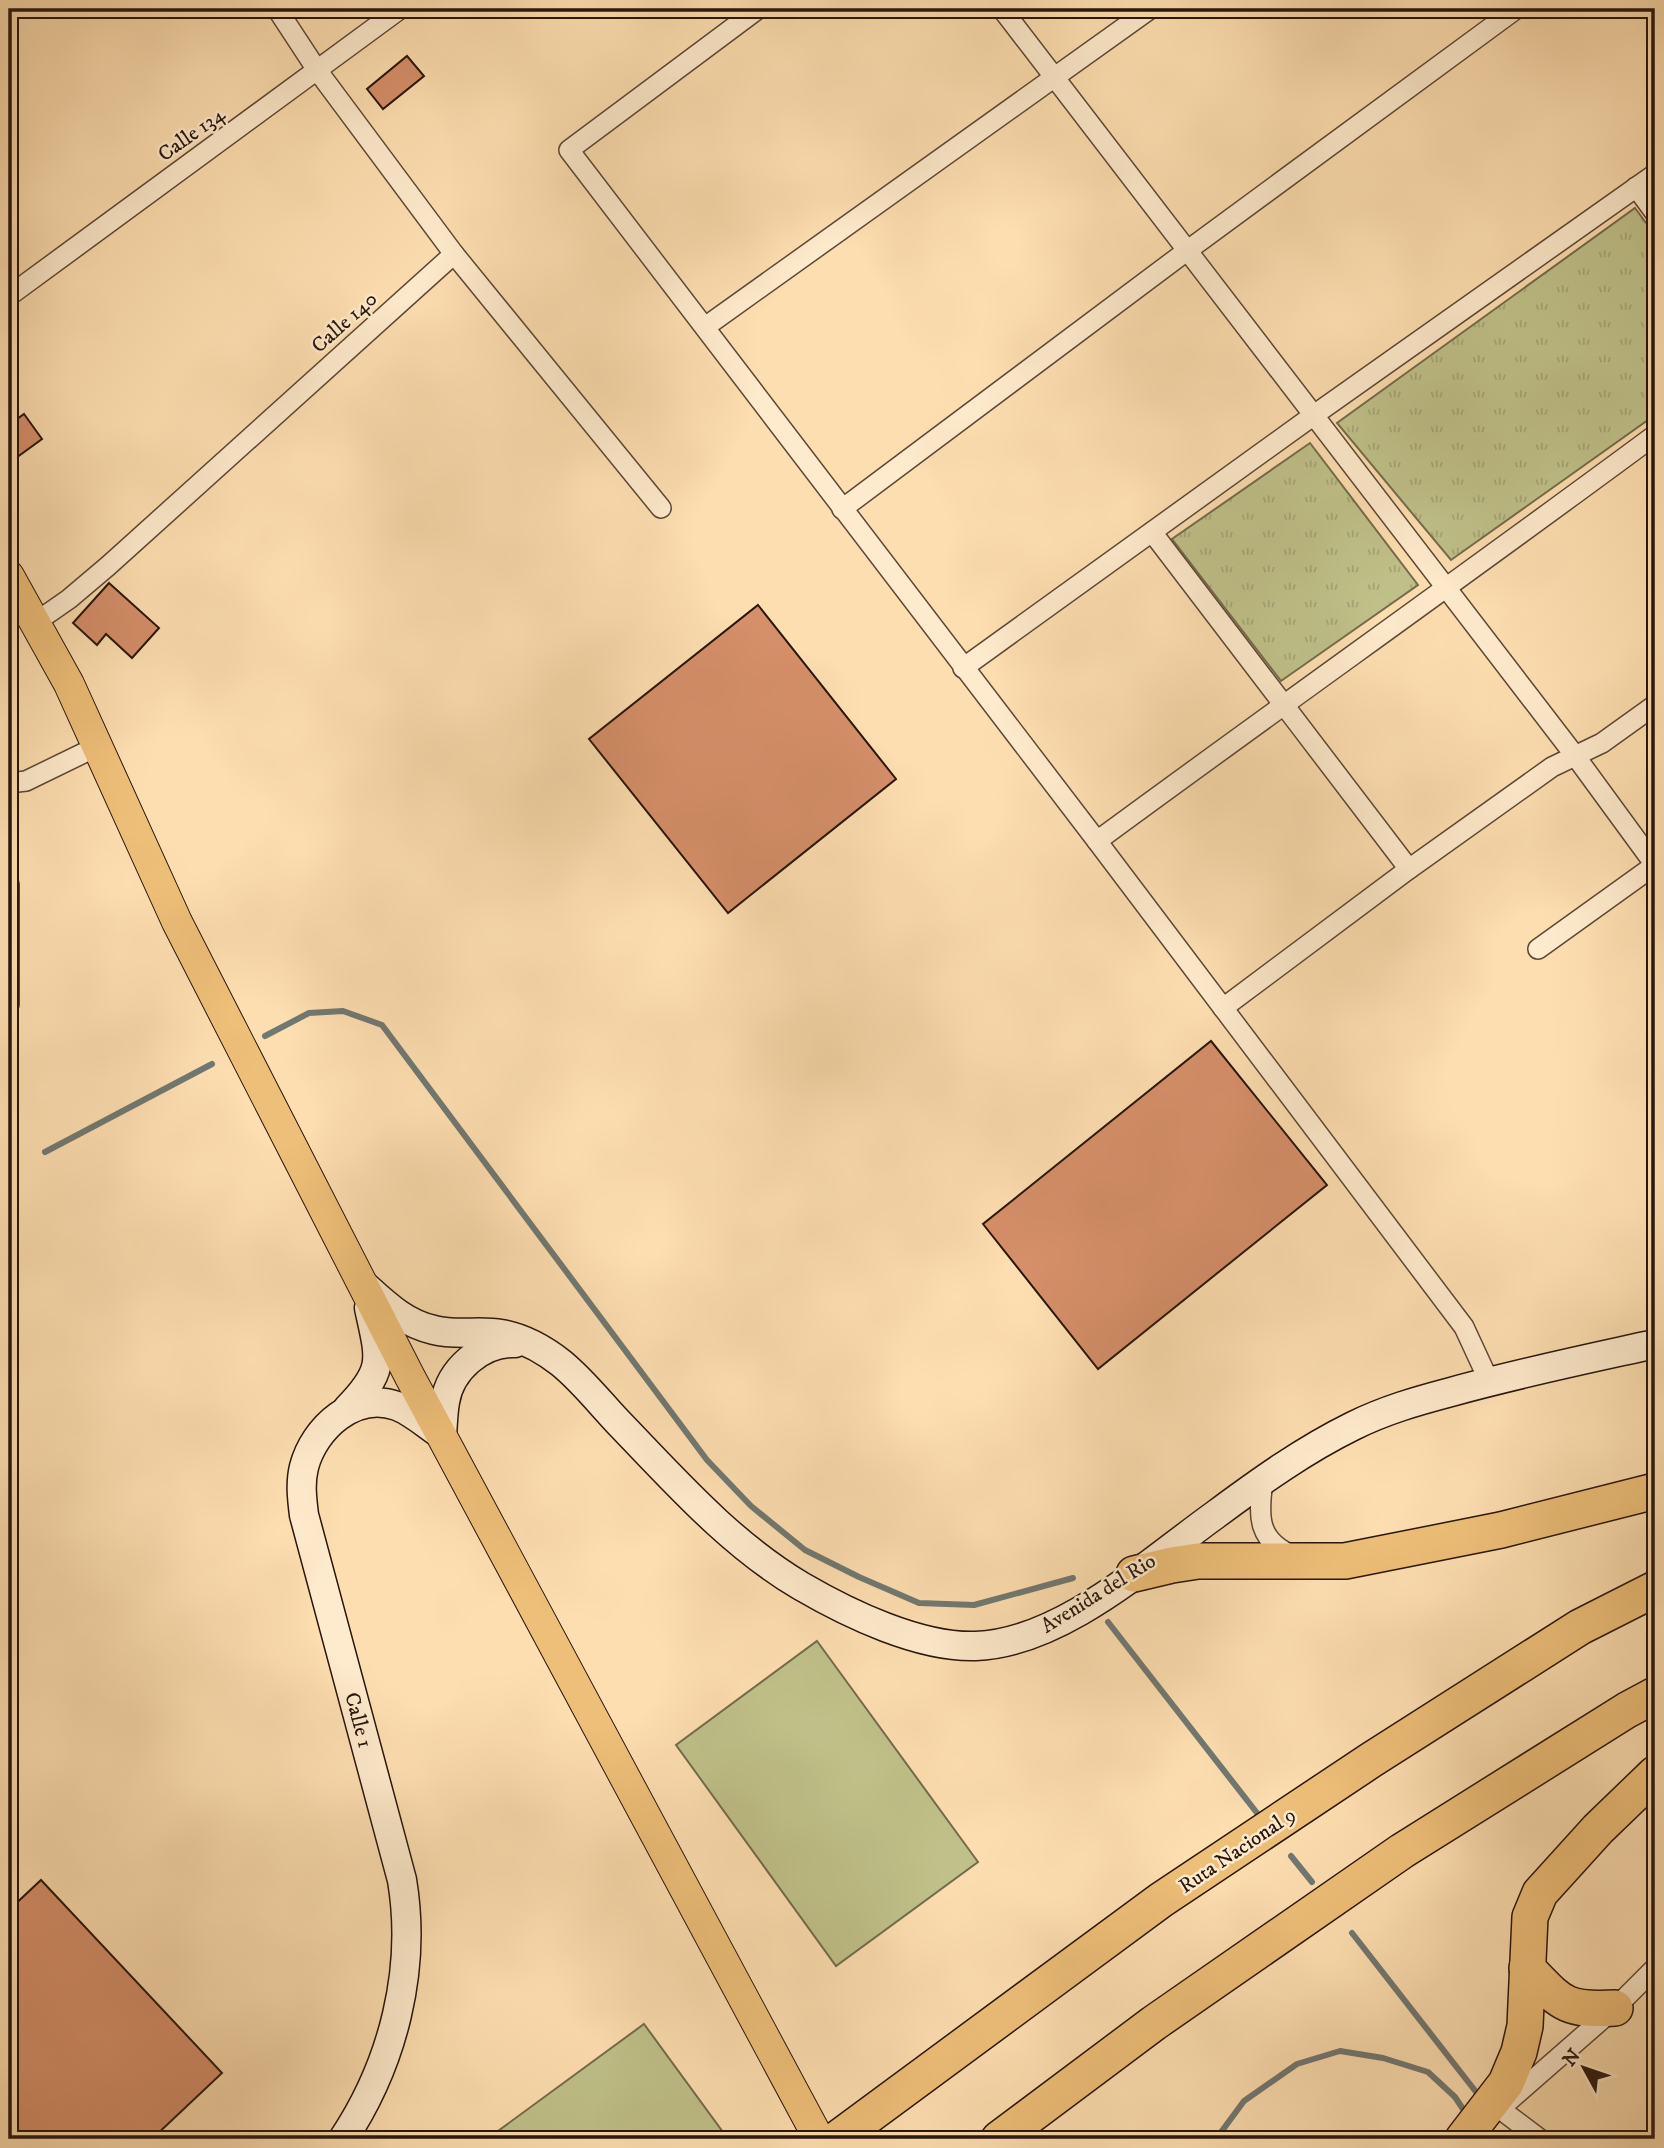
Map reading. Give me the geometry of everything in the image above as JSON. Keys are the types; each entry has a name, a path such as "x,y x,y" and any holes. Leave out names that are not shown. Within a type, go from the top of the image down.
{"highway":[{"path":"1134,1574 1172,1564 1198,1561 1345,1561 1462,1538 1655,1492"},
{"name":"Ruta Nacional 9","path":"837,2139 1161,1900 1371,1760 1569,1634 1655,1588"},
{"path":"999,2139 1154,2023 1402,1851 1655,1695"},
{"path":"1466,2139 1506,2083 1519,2052 1525,2026 1530,1917 1540,1893 1598,1829 1655,1774"},
{"path":"1527,1968 1566,2004 1584,2010 1615,2008"}],"main road":[{"path":"9,576 36,622 98,746 177,922 410,1377 819,2139"}],"street":[{"path":"277,9 317,71 454,254 661,508"},
{"name":"Calle 134","path":"9,296 400,9"},
{"path":"758,9 569,150 1464,1327 1489,1381"},
{"path":"1002,9 1576,757 1655,865 1538,949"},
{"path":"705,327 1150,9"},
{"path":"842,509 1516,9"},
{"path":"963,668 1655,174"},
{"path":"1636,187 1655,213"},
{"name":"Calle 140","path":"36,622 69,599 108,566 454,254"},
{"path":"1097,841 1284,703 1447,590 1655,435"},
{"path":"1152,532 1409,869"},
{"path":"1223,1008 1409,869 1552,767 1602,743 1655,705"},
{"path":"9,783 26,781 98,746"},
{"path":"9,885 9,1004"},
{"name":"Avenida del Rio","path":"364,1285 389,1308 410,1322 432,1330 501,1334 535,1344 564,1366 736,1540 802,1587 886,1628 931,1642 976,1646 1024,1639 1065,1620 1263,1481 1352,1427 1395,1408 1489,1381 1655,1344"},
{"name":"Calle 1","path":"343,2139 374,2087 389,2044 403,1988 407,1945 407,1910 402,1880 304,1515 302,1489 304,1466 311,1450 332,1421 369,1387 378,1366 377,1345 364,1285"},
{"path":"348,1408 376,1403 397,1406 442,1435 444,1401 451,1381 460,1368 475,1355 491,1348 508,1343 535,1344"},
{"path":"1263,1481 1259,1508 1264,1534 1280,1550 1304,1561"},
{"path":"1466,2139 1615,2008 1655,1968"},
{"path":"1500,2109 1540,2139"}],"green space":[{"path":"1635,208 1655,235 1655,415 1451,560 1337,423"},
{"path":"1310,443 1418,585 1281,681 1172,539"},
{"path":"817,1641 978,1862 836,1966 676,1745"},
{"path":"644,2024 728,2139 487,2139"}],"building":[{"path":"407,56 424,76 383,109 367,89"},
{"path":"24,414 42,439 9,463 9,425"},
{"path":"109,583 159,628 132,658 106,634 97,645 73,623"},
{"path":"758,605 896,779 728,913 589,739"},
{"path":"1211,1041 1327,1185 1098,1369 983,1224"},
{"path":"41,1880 222,2073 152,2139 24,2139 9,2123 9,1910"}],"waterway":[{"path":"265,1036 309,1013 343,1011 382,1025 707,1460 751,1506 805,1550 919,1603 974,1605 1073,1578"},
{"path":"45,1152 212,1064"},
{"path":"1108,1622 1257,1813"},
{"path":"1291,1856 1312,1882"},
{"path":"1352,1933 1480,2097"},
{"path":"1216,2139 1244,2101 1297,2064 1340,2051 1383,2058 1428,2072 1455,2097 1467,2115"}]}
